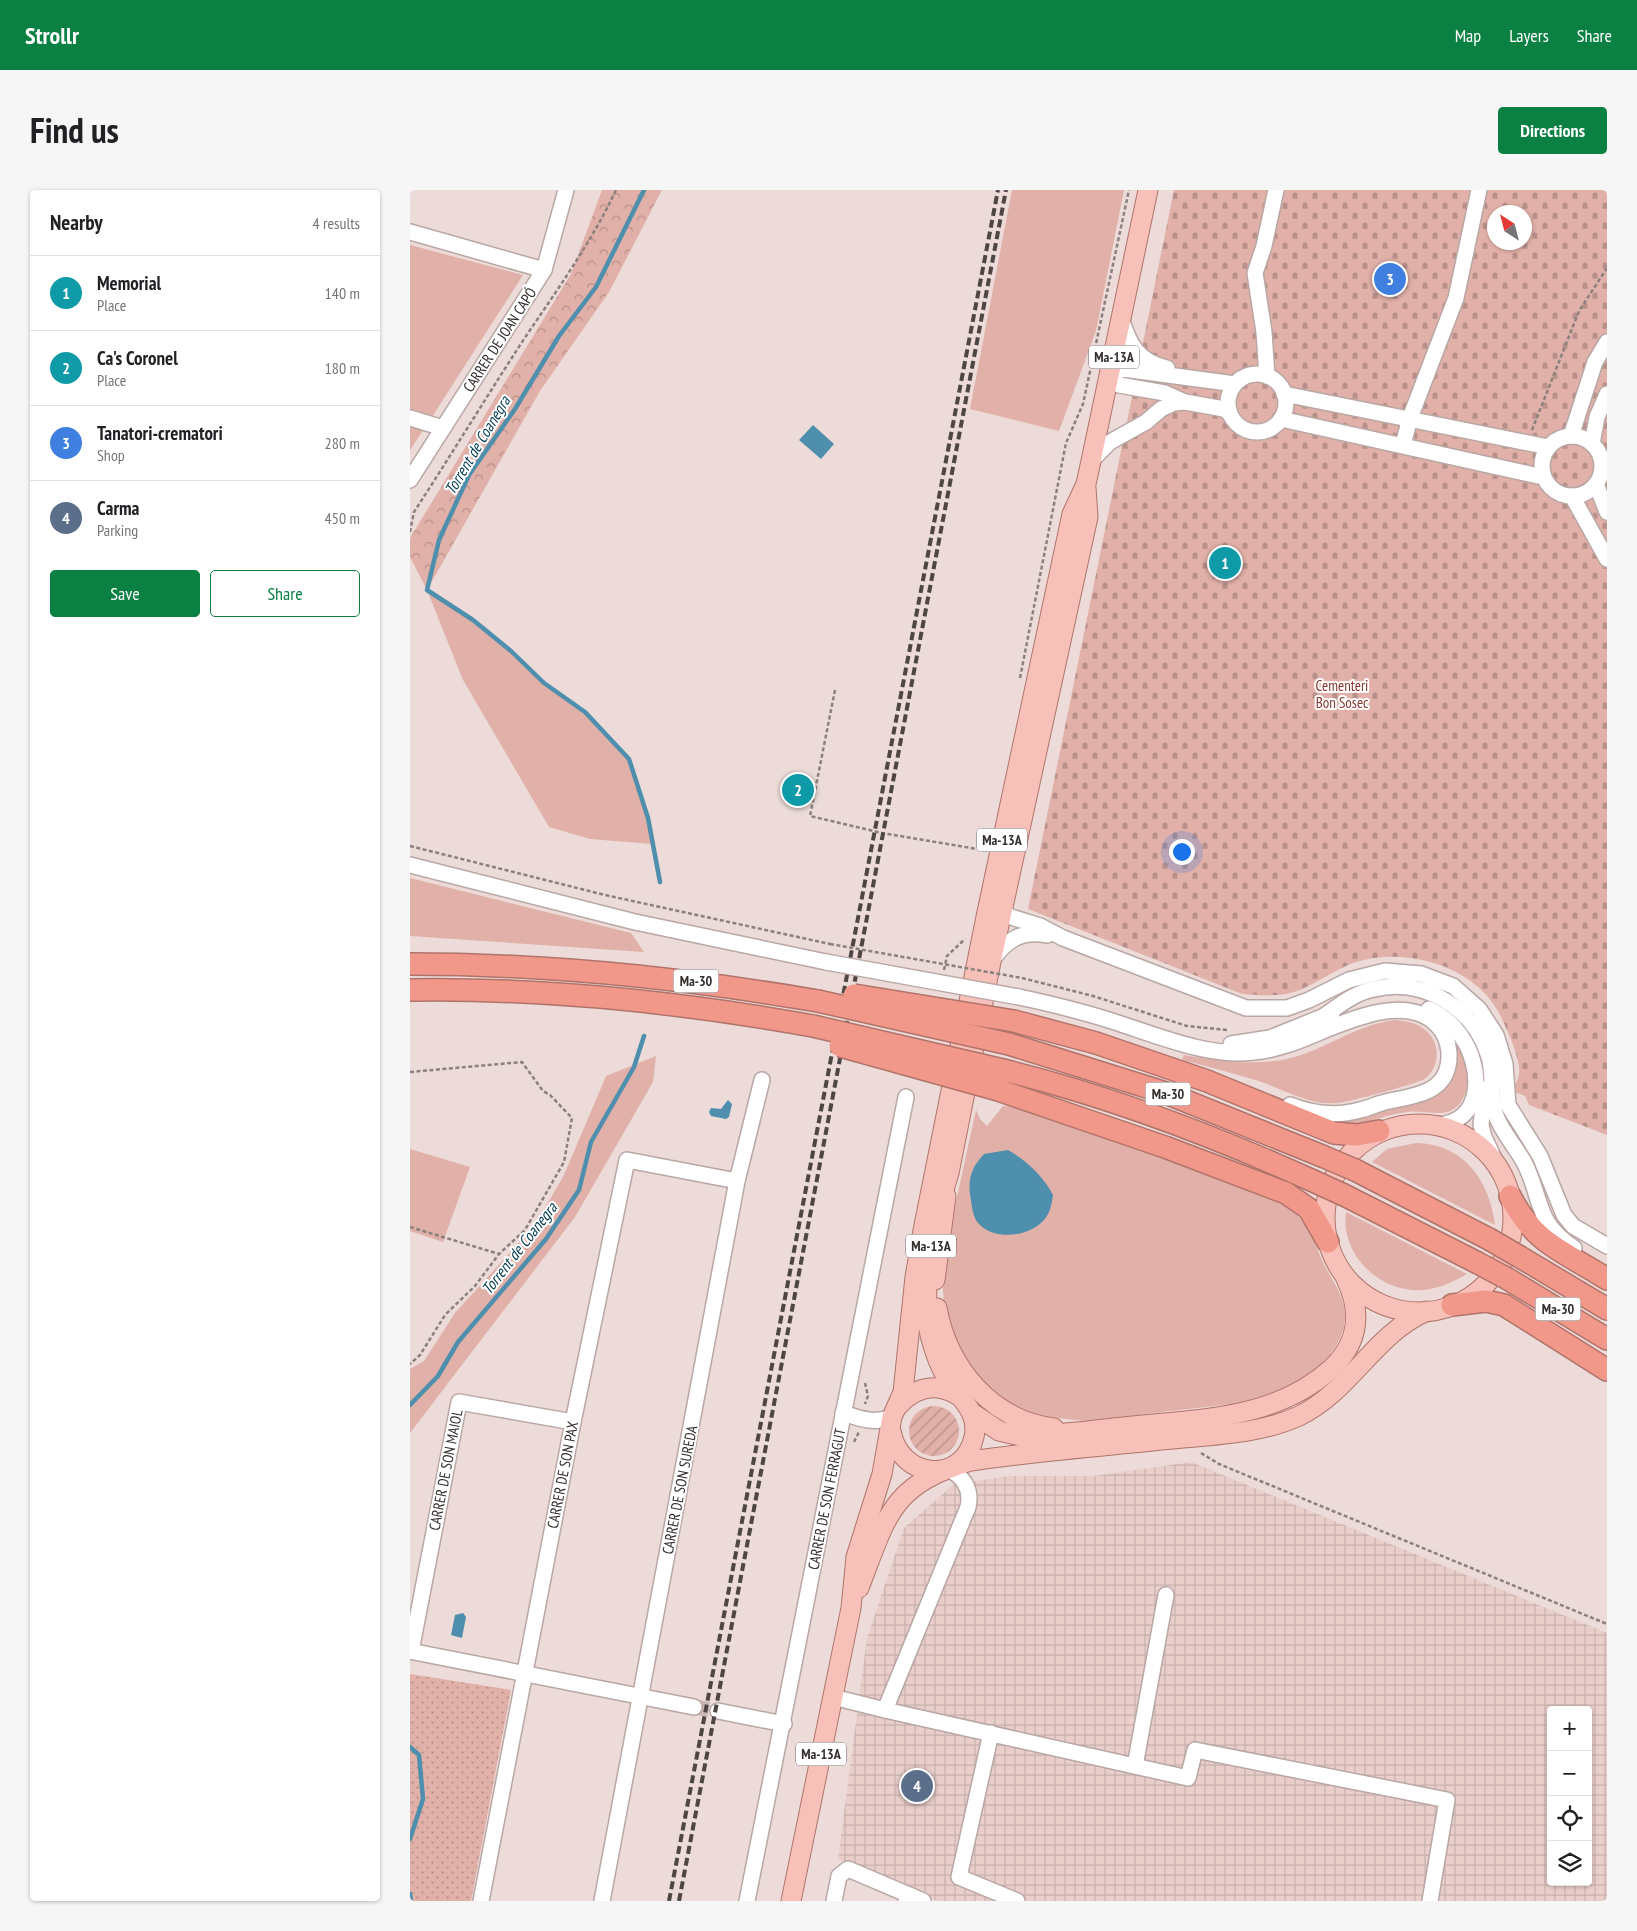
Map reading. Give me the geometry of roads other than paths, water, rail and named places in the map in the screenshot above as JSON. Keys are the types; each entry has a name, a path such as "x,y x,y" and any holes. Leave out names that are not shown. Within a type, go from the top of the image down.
{"highway":[{"name":"Ma-30","path":"410,964 573,969 819,995 1009,1044 1166,1093 1355,1170 1520,1256 1607,1309"},
{"name":"Ma-30","path":"410,990 578,995 691,1006 812,1032 1000,1080 1070,1088 1165,1120 1344,1195 1508,1279 1607,1339"},
{"path":"819,995 1014,1021 1096,1042 1206,1081 1334,1133 1357,1135 1379,1131"},
{"path":"1000,1080 1165,1147 1286,1193 1309,1209 1328,1242"},
{"path":"1510,1196 1531,1230 1544,1241 1607,1279"},
{"path":"1452,1305 1486,1301 1504,1305 1607,1370"}],"main road":[{"name":"Ma-13A","path":"791,1901 851,1608 856,1557 882,1474 893,1418 904,1392 916,1268 999,852 1072,514 1086,484 1148,190"},
{"name":"Ma-13A","path":"851,1608 880,1532 894,1508 925,1478 947,1468 966,1455 972,1445 975,1434 972,1413 941,1368 932,1341 927,1309 928,1264 936,1216 949,1172 991,962 1088,517 1086,484"},
{"path":"960,1397 944,1389 926,1388 914,1391 893,1418 897,1451 914,1466 936,1471 971,1461 1004,1456 1254,1430 1289,1420 1308,1411 1335,1392 1392,1332 1409,1320 1427,1312 1452,1305 1486,1285 1507,1257 1513,1236 1510,1196 1497,1166 1475,1141 1460,1132 1436,1125 1411,1123 1379,1131 1364,1140 1353,1150 1338,1172 1325,1216 1328,1242 1356,1308 1355,1335 1346,1353 1337,1363 1301,1392 1267,1407 1227,1416 1077,1432 1016,1436 989,1426 972,1413"},
{"path":"949,1172 935,1285 939,1319 952,1353 977,1389 1006,1412 1035,1425 1077,1432"},
{"path":"1343,1274 1362,1292 1377,1301 1398,1309 1427,1312"}],"street":[{"name":"CARRER DE JOAN CAPÓ","path":"410,480 544,270 566,190"},
{"path":"1267,376 1264,332 1255,273 1264,246 1276,190"},
{"path":"1403,445 1410,418 1456,298 1479,190"},
{"path":"410,232 544,270"},
{"path":"1121,318 1131,345 1142,358 1155,366 1189,377"},
{"path":"1571,436 1595,362 1607,342"},
{"path":"1230,413 1224,409 1185,402 1165,393 1119,385 1110,376 1123,369 1235,384"},
{"path":"1250,375 1267,376 1281,387 1284,394 1286,403 1281,419 1267,430 1249,431 1234,421 1230,413 1228,398 1235,384 1250,375"},
{"path":"1284,394 1410,418 1548,448"},
{"path":"1592,444 1597,417 1607,394"},
{"path":"1091,461 1110,442 1146,422 1161,409 1174,403 1185,402"},
{"path":"410,418 443,428"},
{"path":"1281,419 1544,477"},
{"path":"1571,436 1586,439 1592,444 1601,459 1600,476 1596,484 1582,495 1572,496 1555,491 1544,477 1543,457 1548,448 1554,441 1571,436"},
{"path":"1596,484 1607,512"},
{"path":"1572,496 1607,559"},
{"path":"410,865 635,922 826,962 1019,997 1082,1012 1189,1044 1230,1054 1252,1053 1292,1043 1365,999 1397,994 1428,1000 1455,1016 1472,1038 1483,1064 1485,1090 1481,1126 1484,1138 1497,1166"},
{"path":"1003,907 1008,916 1040,926 1063,938 1246,1008 1280,1009 1295,1006 1349,980 1385,971 1421,974 1453,986 1479,1009 1496,1035 1505,1064 1508,1105 1540,1156 1564,1216 1573,1226 1607,1246"},
{"path":"991,962 1007,942 1021,934 1038,933 1063,938"},
{"path":"1328,1021 1358,994 1373,989 1393,986 1430,993 1450,1003 1464,1014 1484,1044 1492,1069 1494,1111 1529,1172 1544,1219 1558,1237 1607,1269"},
{"path":"1328,1021 1378,1004 1394,1002 1426,1008 1452,1025 1466,1042 1472,1058 1475,1092 1472,1106 1465,1114 1452,1123 1436,1125"},
{"path":"1206,1081 1252,1090 1309,1112 1341,1114 1358,1111 1384,1102 1420,1096 1437,1084 1447,1066 1448,1047 1443,1034 1435,1023 1420,1015 1403,1011 1382,1012 1328,1021"},
{"name":"CARRER DE SON SUREDA","path":"602,1901 737,1181 762,1080"},
{"name":"CARRER DE SON FERRAGUT","path":"747,1901 784,1724 906,1097"},
{"name":"CARRER DE SON PAX","path":"481,1901 573,1422 627,1160 737,1181"},
{"name":"CARRER DE SON MAIOL","path":"573,1422 459,1402 410,1651 694,1708"},
{"path":"843,1413 870,1421 880,1422 893,1418"},
{"path":"885,1710 968,1507 970,1496 967,1486 956,1472 947,1468"},
{"path":"1135,1766 1166,1595"},
{"path":"833,1697 1188,1778 1195,1750 1447,1800 1430,1901"},
{"path":"718,1711 784,1724"},
{"path":"990,1733 959,1878 1017,1901"},
{"path":"834,1901 839,1876 848,1869 913,1899"}],"water":[{"path":"813,425 834,444 821,459 799,440"},
{"path":"728,1100 732,1104 729,1117 726,1119 711,1116 709,1112 711,1108 721,1109"},
{"path":"1008,1150 1034,1169 1053,1195 1049,1212 1043,1221 1026,1232 1006,1235 996,1234 987,1230 974,1217 970,1180 973,1169 984,1154"},
{"path":"463,1613 466,1617 462,1638 451,1635 455,1615"}],"waterway":[{"name":"Torrent de Coanegra","path":"644,190 596,287 559,336 515,409 469,475 439,540 427,590 473,620 511,651 544,683 585,712 629,759 648,818 660,882"},
{"name":"Torrent de Coanegra","path":"410,1405 438,1376 458,1342 546,1239 579,1190 591,1142 634,1067 644,1036"},
{"name":"Torrent de Coanegra","path":"410,1747 419,1755 423,1799 410,1839"},
{"name":"Torrent de Coanegra","path":"410,1894 411,1901"}],"tunnel":[{"path":"694,1707 718,1711"}],"railway":[{"path":"669,1901 998,190"},
{"path":"679,1901 1006,190"}],"place":[{"name":"Tanatori-crematori","path":"1390,279"},
{"name":"Memorial","path":"1225,563"},
{"name":"Ca's Coronel","path":"798,790"},
{"name":"Carma","path":"917,1786"}],"park label":[{"name":"Cementeri Bon Sosec","path":"1342,694"}]}
